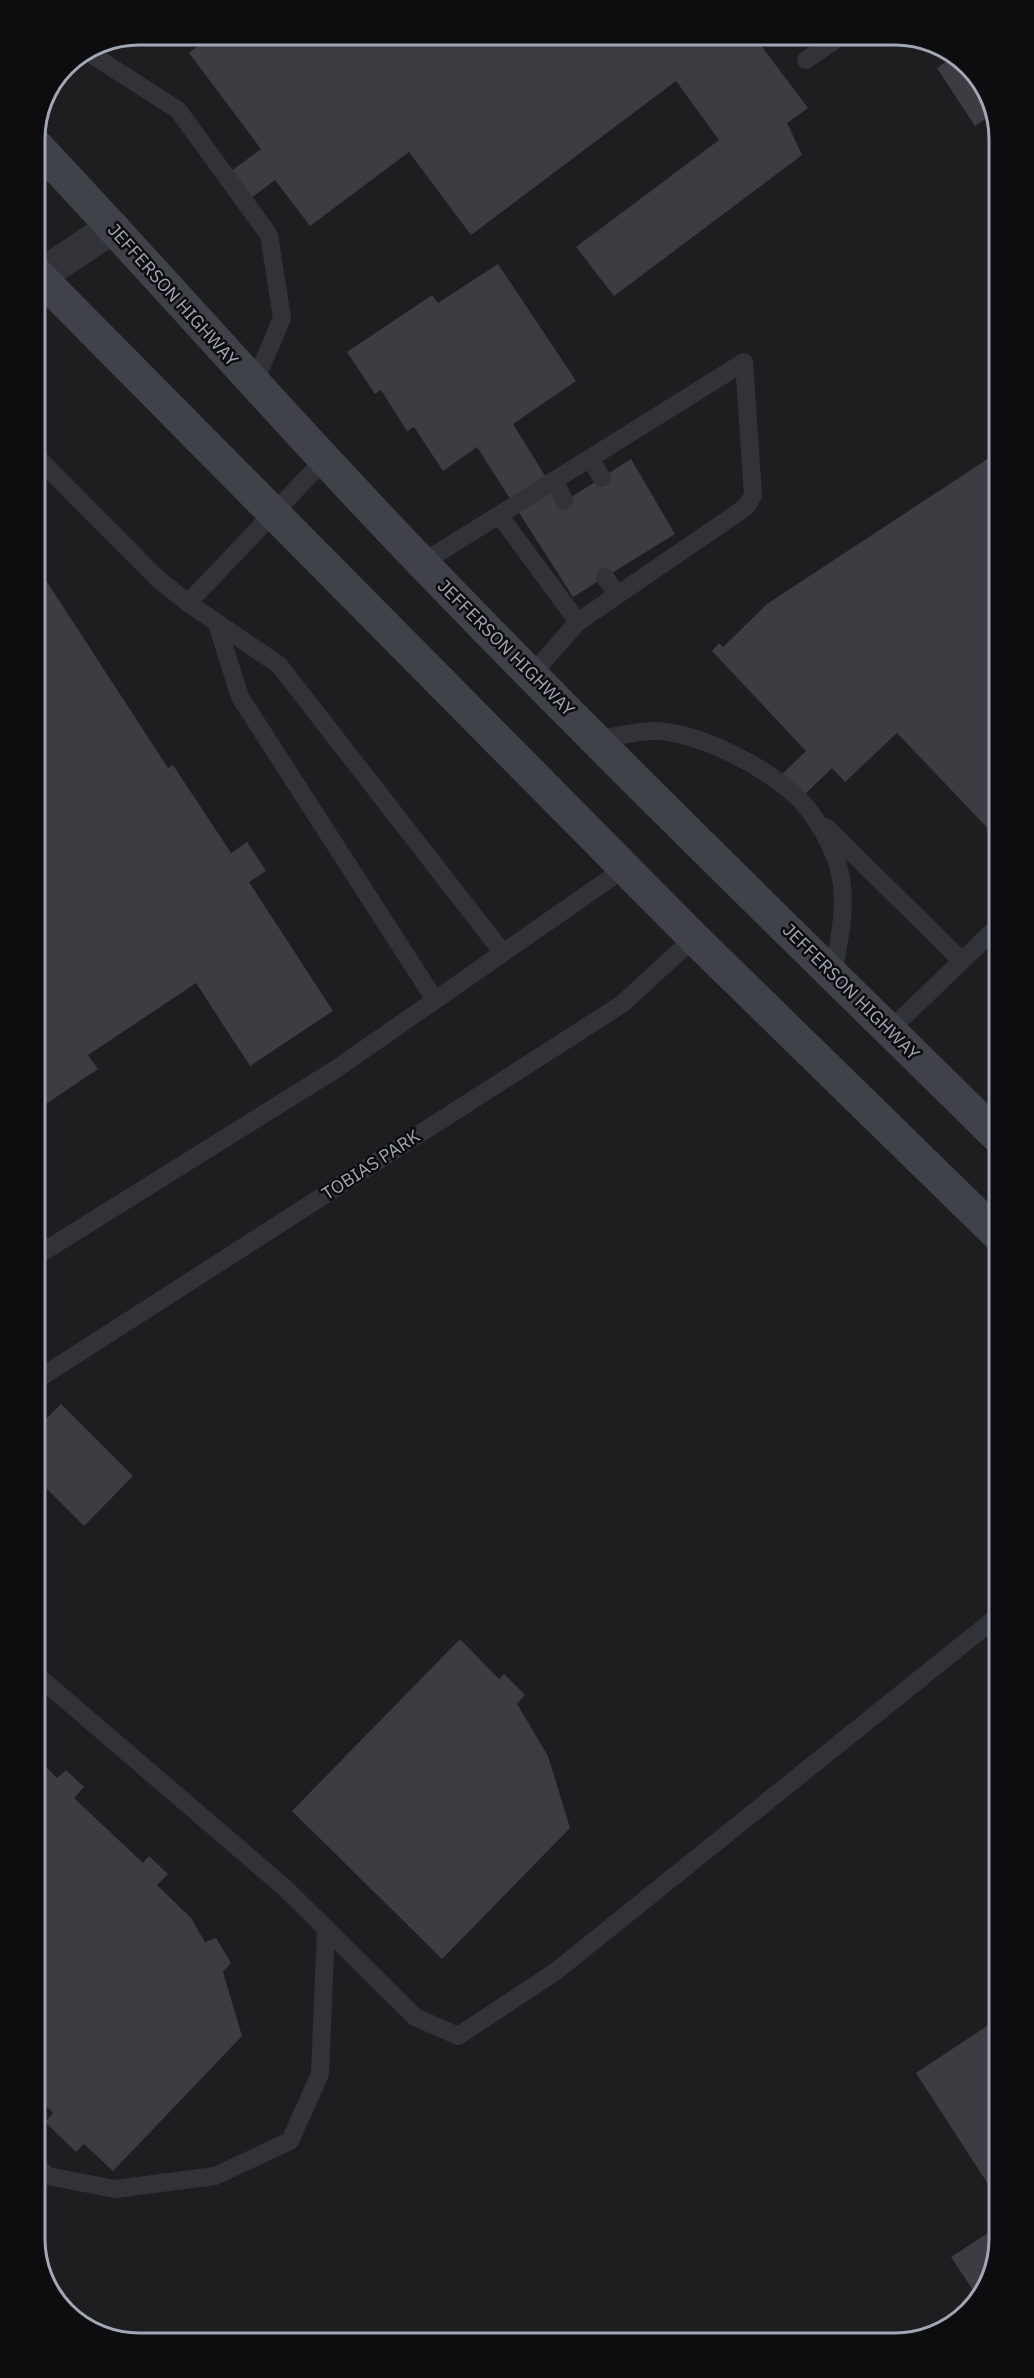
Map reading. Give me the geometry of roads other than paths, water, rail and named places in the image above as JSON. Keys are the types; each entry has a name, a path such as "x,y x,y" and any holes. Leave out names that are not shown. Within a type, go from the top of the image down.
{"main road":[{"name":"JEFFERSON HIGHWAY","path":"45,155 113,226 324,460 422,563 833,974 989,1124"},
{"path":"45,285 694,938 989,1226"}],"street":[{"path":"45,270 113,226"}],"lane":[{"path":"806,60 828,45"},
{"path":"95,57 178,110 269,235 282,318 254,384"},
{"path":"422,563 744,362 753,495 751,501 746,507 654,558 617,595 578,622 532,674"},
{"path":"590,459 602,478"},
{"path":"188,603 324,460"},
{"path":"45,465 158,579 216,624 279,665 503,954"},
{"path":"555,481 564,501"},
{"path":"500,516 578,622"},
{"path":"605,577 617,595"},
{"path":"216,624 240,697 435,1000"},
{"path":"597,740 652,731 675,734 700,740 756,767 781,783 962,961"},
{"path":"808,809 836,858 843,897 842,926 833,974"},
{"path":"45,1251 336,1069 625,868"},
{"path":"890,1030 989,935"},
{"name":"TOBIAS PARK","path":"45,1375 622,1004 694,938"},
{"path":"45,1682 285,1888 415,2017 458,2036 555,1972 989,1623"},
{"path":"45,2173 48,2176 115,2189 215,2176 290,2141 320,2074 326,1929"}]}
